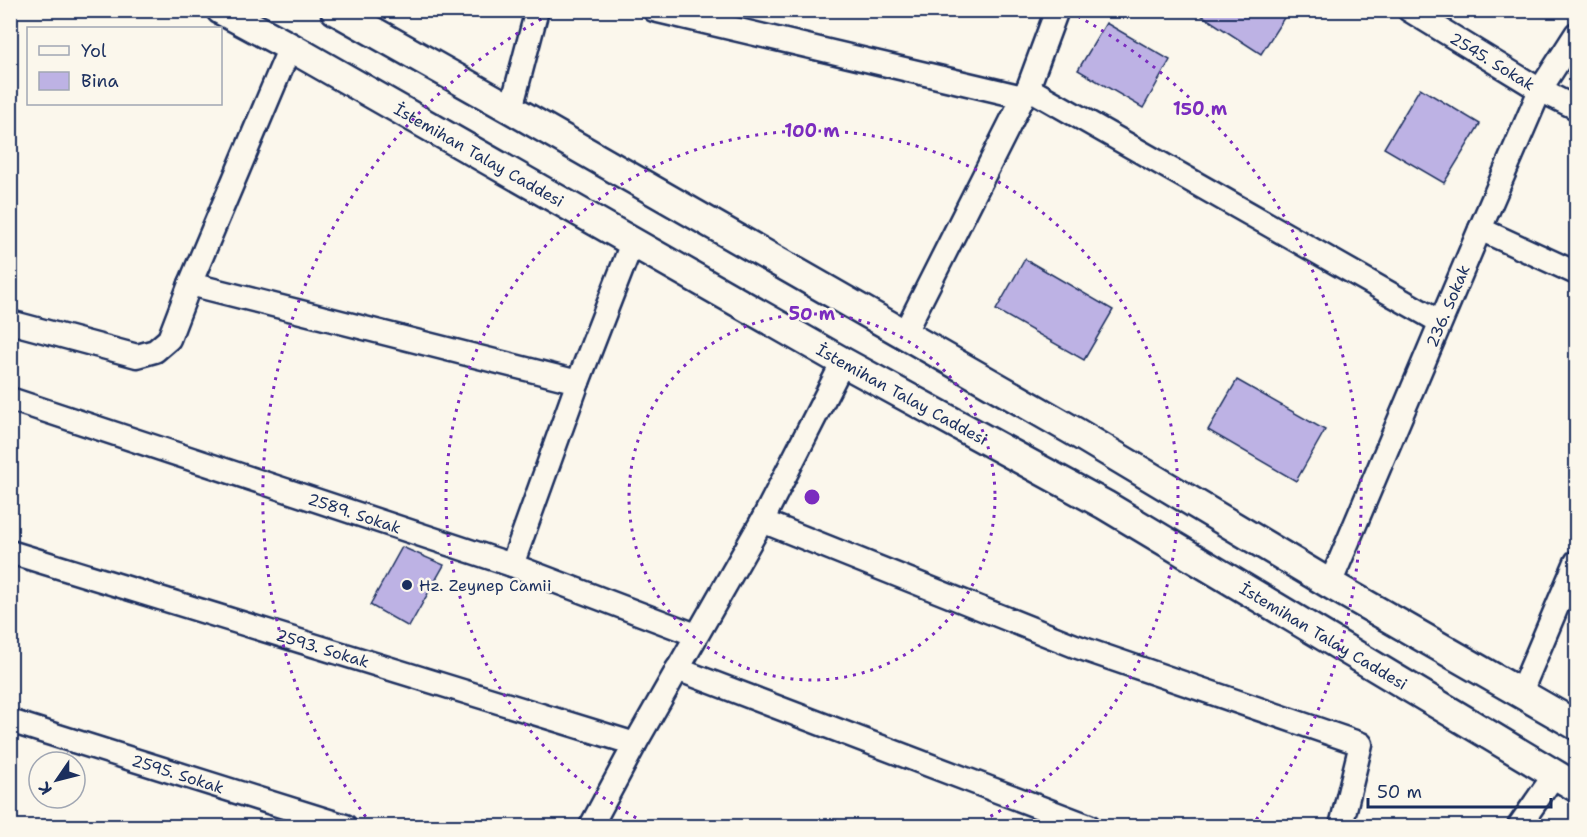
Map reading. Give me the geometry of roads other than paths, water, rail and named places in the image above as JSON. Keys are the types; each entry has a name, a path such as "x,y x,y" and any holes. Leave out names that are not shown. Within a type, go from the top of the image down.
{"street":[{"name":"İstemihan Talay Caddesi","path":"220,10 290,47 843,362 1105,505 1565,781"},
{"path":"335,10 1077,433 1330,584 1576,725"},
{"path":"511,109 537,10"},
{"path":"654,10 1026,92 1440,322"},
{"path":"904,334 1026,92 1057,10"},
{"name":"2545. Sokak","path":"1409,10 1540,90 1576,108"},
{"name":"236. Sokak","path":"1330,584 1540,90 1576,34"},
{"path":"10,322 137,356 155,351 169,339 290,47"},
{"path":"1480,229 1576,273"},
{"path":"512,565 578,382 632,243"},
{"path":"190,284 578,382"},
{"path":"591,826 634,744 762,521 843,362"},
{"name":"2589. Sokak","path":"10,399 512,565 696,635"},
{"path":"762,521 1075,646 1361,744 1341,826"},
{"name":"2593. Sokak","path":"10,552 634,744"},
{"path":"1520,693 1576,562"},
{"path":"677,669 1089,826"},
{"name":"2595. Sokak","path":"10,721 345,826"},
{"path":"1519,826 1565,781"}],"place":[{"name":"Hz. Zeynep Camii","path":"407,585"}]}
